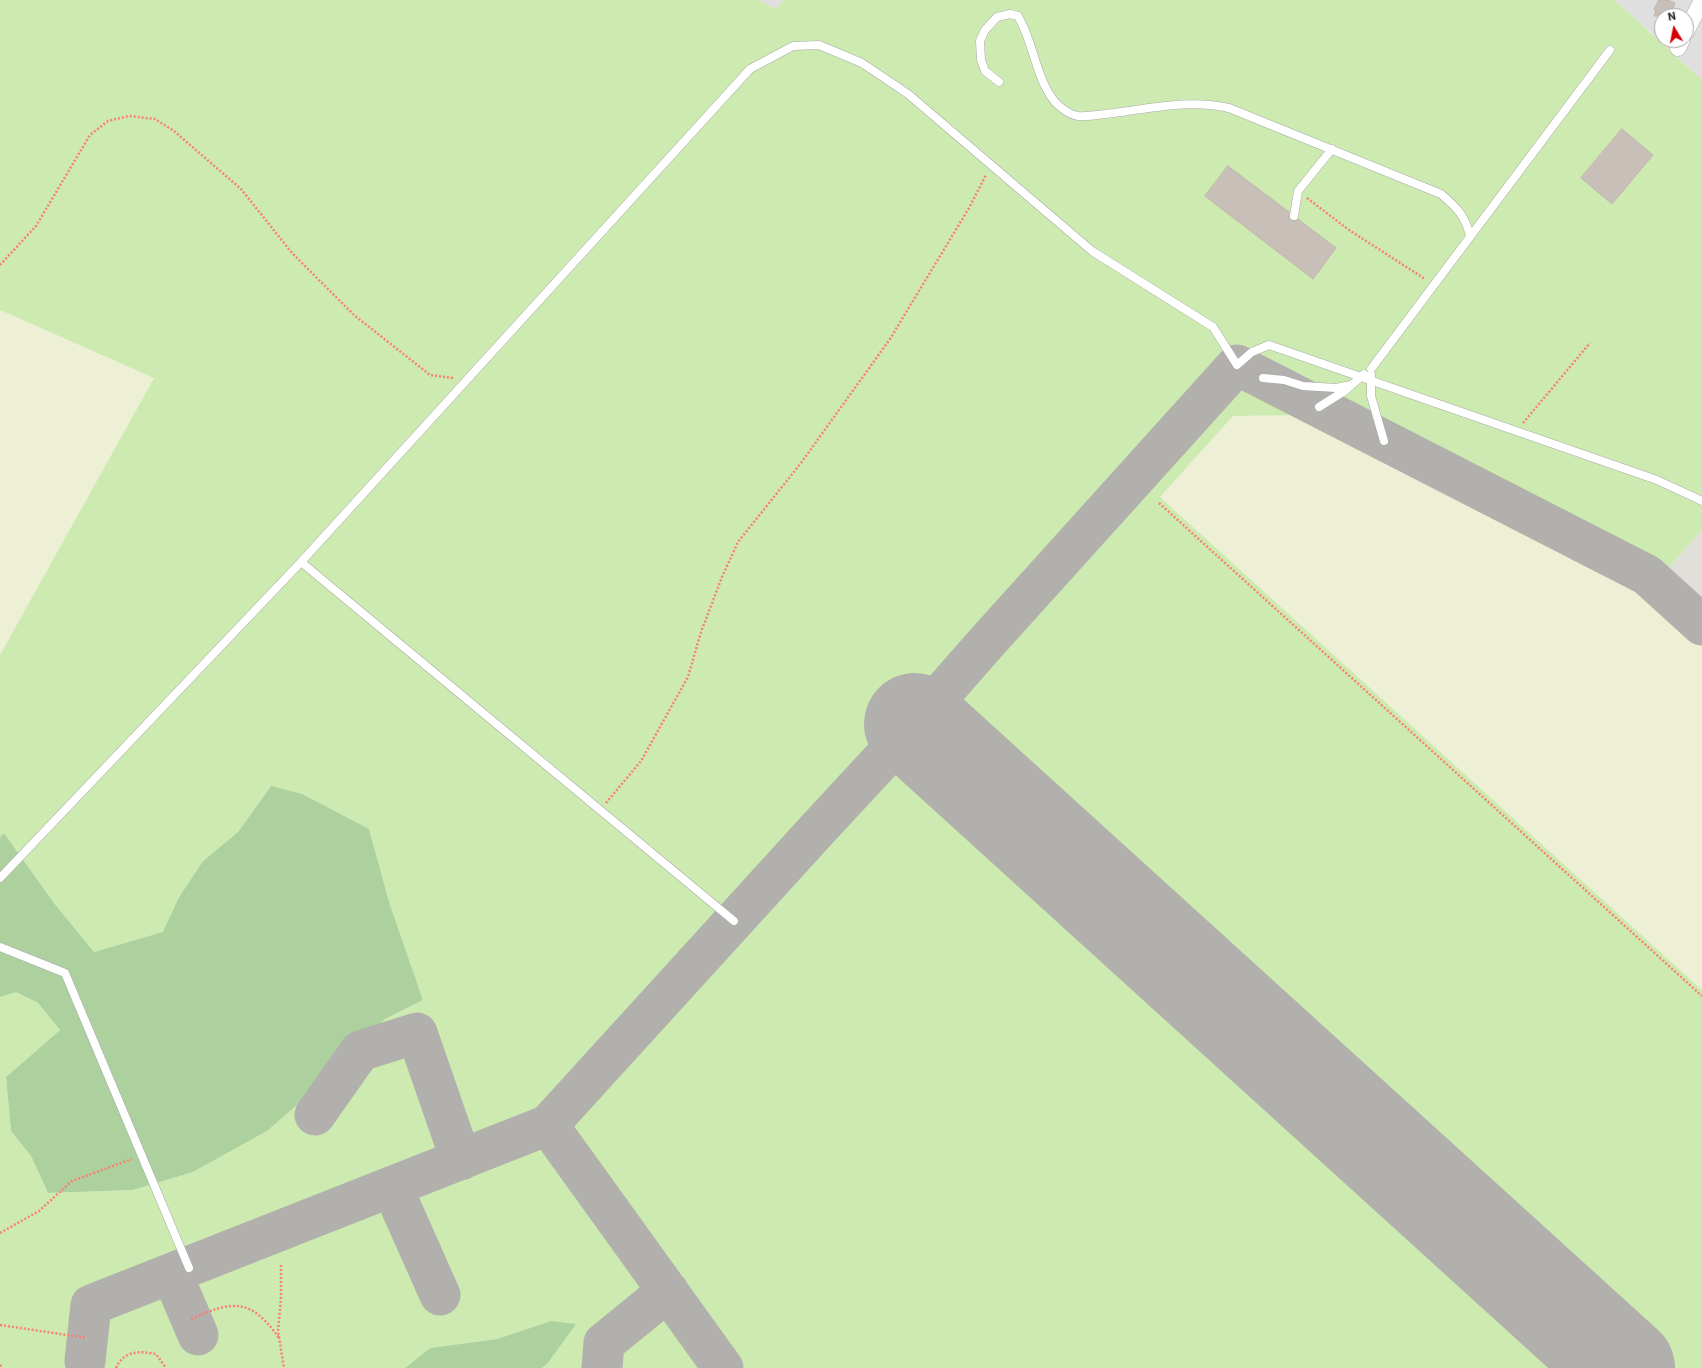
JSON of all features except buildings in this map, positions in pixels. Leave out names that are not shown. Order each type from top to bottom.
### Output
[{"type":"street","points":[[1694,16],[1702,0]]},
{"type":"lane","points":[[999,82],[986,71],[981,60],[980,41],[985,30],[997,17],[1010,14],[1018,16],[1026,29],[1044,84],[1055,102],[1066,112],[1077,116],[1094,115],[1177,104],[1210,104],[1229,108],[1441,194],[1459,209],[1467,223],[1470,236]]},
{"type":"lane","points":[[0,878],[301,562],[750,69],[793,46],[819,46],[862,63],[908,94],[1092,251],[1213,328],[1237,365],[1252,352],[1269,345],[1657,480],[1702,501]]},
{"type":"lane","points":[[1319,407],[1333,399],[1371,369],[1610,50]]},
{"type":"lane","points":[[1294,216],[1298,191],[1332,149]]},
{"type":"lane","points":[[1371,369],[1371,396],[1384,440]]},
{"type":"lane","points":[[1263,378],[1284,380],[1303,386],[1336,388],[1352,385]]},
{"type":"lane","points":[[301,562],[734,921]]},
{"type":"lane","points":[[0,947],[65,973],[189,1268]]},
{"type":"path","points":[[0,265],[36,226],[90,135],[108,121],[129,116],[155,120],[174,131],[241,189],[292,253],[354,315],[430,374],[441,377],[468,380]]},
{"type":"path","points":[[600,810],[641,761],[662,726],[688,677],[701,632],[722,577],[738,542],[801,463],[890,339],[969,208],[991,165]]},
{"type":"path","points":[[1298,191],[1349,230],[1433,285]]},
{"type":"path","points":[[1517,431],[1590,343]]},
{"type":"path","points":[[1159,503],[1702,996]]},
{"type":"path","points":[[0,1233],[39,1211],[72,1181],[142,1156]]},
{"type":"path","points":[[281,1265],[281,1298],[278,1331],[284,1368]]},
{"type":"path","points":[[191,1319],[224,1306],[247,1307],[268,1322],[279,1338]]},
{"type":"path","points":[[0,1324],[87,1338]]},
{"type":"path","points":[[116,1368],[124,1357],[139,1351],[156,1354],[166,1368]]},
{"type":"path","points":[[0,1365],[3,1368]]},
{"type":"shaded area","points":[[758,0],[784,0],[776,9]]},
{"type":"shaded area","points":[[1615,0],[1702,0],[1702,80],[1667,48],[1694,48],[1694,8],[1654,8],[1654,35]]},
{"type":"shaded area","points":[[1702,530],[1702,620],[1658,580]]},
{"type":"green space","points":[[0,0],[758,0],[776,9],[784,0],[1615,0],[1654,36],[1654,48],[1667,48],[1702,80],[1702,530],[1658,580],[1702,620],[1702,639],[1658,599],[1293,415],[1233,416],[1160,497],[1702,990],[1702,1368],[542,1368],[547,1364],[551,1321],[497,1339],[430,1348],[405,1368],[0,1368],[0,997],[16,992],[38,1003],[60,1030],[6,1077],[11,1131],[31,1156],[48,1193],[133,1190],[193,1172],[267,1131],[311,1093],[385,1019],[423,1000],[390,905],[369,829],[271,786],[238,832],[203,861],[179,897],[164,932],[94,952],[54,903],[4,833],[0,837],[0,655],[154,378],[0,310]]},
{"type":"green space","points":[[0,310],[154,378],[0,655]]},
{"type":"green space","points":[[1293,415],[1658,599],[1702,639],[1702,990],[1160,497],[1233,416]]},
{"type":"green space","points":[[271,786],[302,794],[369,829],[390,905],[423,1000],[385,1019],[311,1093],[267,1131],[193,1172],[133,1190],[48,1193],[31,1156],[11,1131],[6,1077],[60,1030],[38,1003],[16,992],[0,997],[0,837],[4,833],[54,903],[94,952],[163,932],[179,897],[203,861],[238,832]]},
{"type":"green space","points":[[551,1321],[576,1324],[547,1364],[542,1368],[405,1368],[430,1348],[497,1339]]},
{"type":"taxiway","points":[[85,1361],[91,1305],[548,1125],[915,724],[986,643],[1237,365],[1647,575],[1702,625]]},
{"type":"taxiway","points":[[315,1115],[360,1051],[417,1033],[461,1160]]},
{"type":"taxiway","points":[[548,1125],[723,1368]]},
{"type":"taxiway","points":[[392,1187],[440,1295]]},
{"type":"taxiway","points":[[172,1274],[198,1335]]},
{"type":"taxiway","points":[[602,1368],[604,1343],[668,1291]]},
{"type":"runway","points":[[915,724],[1624,1368]]}]
